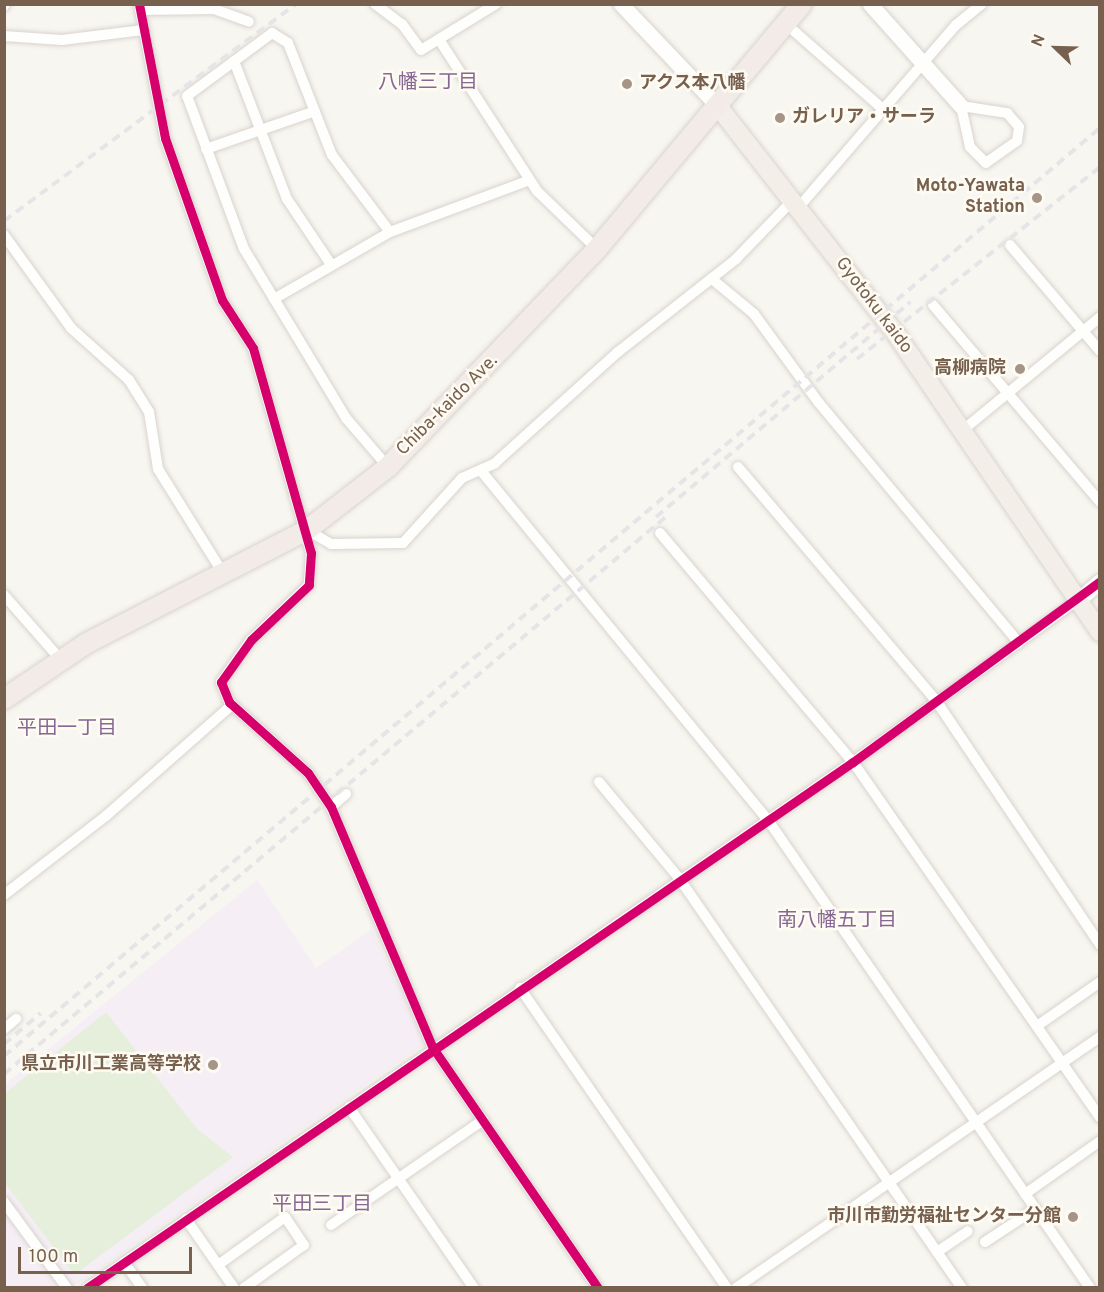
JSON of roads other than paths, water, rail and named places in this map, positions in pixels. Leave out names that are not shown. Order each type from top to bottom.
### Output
[{"type":"highway","name":"Chiba-kaido Ave.","points":[[4,699],[60,659],[308,530],[388,467],[597,249],[802,4]]},
{"type":"main road","name":"Gyotoku kaido","points":[[717,105],[795,205],[963,430],[1100,632]]},
{"type":"street","points":[[375,4],[402,24],[415,48],[440,41],[496,4]]},
{"type":"street","points":[[621,4],[717,105]]},
{"type":"street","points":[[870,4],[961,106],[970,147],[986,163],[1017,141],[1019,127],[1006,113],[961,106]]},
{"type":"street","points":[[308,530],[331,544],[403,543],[462,478],[482,472],[618,351],[712,279],[795,205],[884,110],[924,62],[982,4]]},
{"type":"street","points":[[249,22],[214,9],[139,7],[156,102],[183,192],[222,300],[253,348],[308,530],[309,585],[267,624],[221,682],[232,705],[308,773],[331,807],[433,1048],[598,1287]]},
{"type":"street","points":[[4,36],[62,40],[143,30]]},
{"type":"street","points":[[794,31],[884,110]]},
{"type":"street","points":[[388,467],[346,418],[244,249],[188,96],[272,33],[288,43],[332,155],[390,232]]},
{"type":"street","points":[[440,41],[530,180],[597,249]]},
{"type":"street","points":[[234,61],[287,199],[330,262]]},
{"type":"street","points":[[206,149],[315,111]]},
{"type":"street","points":[[274,299],[330,262],[390,232],[530,180]]},
{"type":"street","points":[[4,235],[70,328],[129,380],[149,412],[158,469],[223,573]]},
{"type":"street","points":[[1010,245],[1100,351]]},
{"type":"street","points":[[712,279],[754,314],[819,403],[1019,643]]},
{"type":"street","points":[[933,304],[1100,502]]},
{"type":"street","points":[[963,430],[1100,317]]},
{"type":"street","points":[[738,467],[936,702],[1100,945]]},
{"type":"street","points":[[482,472],[768,820],[1090,1287]]},
{"type":"street","points":[[660,533],[853,762],[1062,1062],[1096,1104],[1100,1118]]},
{"type":"street","points":[[87,1287],[679,878],[853,762],[1078,600],[1100,581]]},
{"type":"street","points":[[4,595],[60,659]]},
{"type":"street","points":[[4,895],[106,816],[232,705]]},
{"type":"street","points":[[599,782],[679,878],[962,1287]]},
{"type":"street","points":[[331,807],[346,794]]},
{"type":"street","points":[[1037,1026],[1100,982]]},
{"type":"street","points":[[520,988],[727,1287]]},
{"type":"street","points":[[4,1029],[16,1019]]},
{"type":"street","points":[[736,1287],[1100,1037]]},
{"type":"street","points":[[349,1107],[474,1287]]},
{"type":"street","points":[[331,1225],[483,1120]]},
{"type":"street","points":[[1025,1194],[1100,1141]]},
{"type":"street","points":[[4,1202],[67,1287]]},
{"type":"street","points":[[985,1242],[1035,1209]]},
{"type":"street","points":[[218,1265],[285,1217],[304,1245],[244,1287]]},
{"type":"street","points":[[186,1219],[234,1287]]},
{"type":"street","points":[[937,1252],[968,1231]]},
{"type":"street","points":[[124,1262],[142,1287]]},
{"type":"railway","points":[[4,221],[296,4]]},
{"type":"railway","points":[[4,1056],[1100,128]]},
{"type":"railway","points":[[857,359],[1100,167]]},
{"type":"railway","points":[[656,517],[910,302]]},
{"type":"railway","points":[[4,1074],[668,515]]},
{"type":"railway","points":[[4,1044],[41,1013]]},
{"type":"place","name":"アクス本八幡","points":[[627,84]]},
{"type":"place","name":"ガレリア・サーラ","points":[[780,118]]},
{"type":"place","name":"Moto-Yawata Station","points":[[1037,198]]},
{"type":"place","name":"高柳病院","points":[[1020,369]]},
{"type":"place","name":"県立市川工業高等学校","points":[[213,1065]]},
{"type":"place","name":"市川市勤労福祉センター分館","points":[[1073,1217]]},
{"type":"district","name":"八幡三丁目","points":[[428,83]]},
{"type":"district","name":"平田一丁目","points":[[67,729]]},
{"type":"district","name":"南八幡五丁目","points":[[837,921]]},
{"type":"district","name":"平田三丁目","points":[[322,1205]]}]
